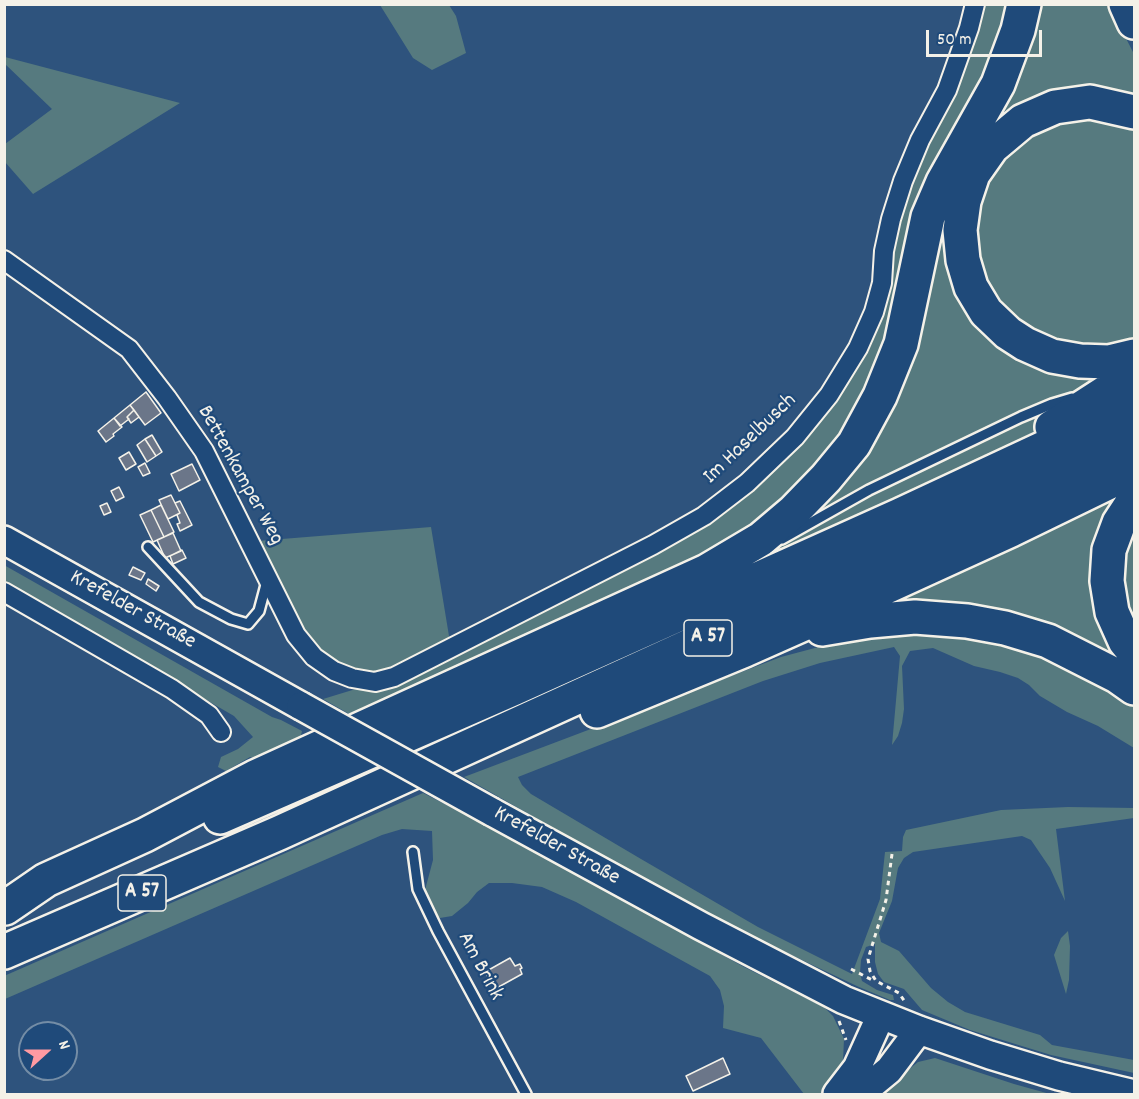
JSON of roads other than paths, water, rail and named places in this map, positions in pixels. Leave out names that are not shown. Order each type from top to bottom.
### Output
[{"type":"highway","points":[[5,908],[46,880],[145,835],[255,777],[707,572],[761,539],[794,511],[826,478],[854,444],[880,396],[901,344],[928,217],[943,182],[998,84],[1018,30],[1024,4]]},
{"type":"highway","points":[[1126,4],[1134,22]]},
{"type":"highway","points":[[1134,112],[1090,102],[1056,107],[1023,121],[992,147],[973,174],[964,201],[960,230],[963,260],[971,287],[986,312],[1008,333],[1052,356],[1080,361],[1109,362],[1134,356]]},
{"type":"highway","name":"A 57","points":[[5,908],[348,763],[900,515],[1126,389]]},
{"type":"highway","name":"A 57","points":[[4,952],[279,833],[823,585],[1134,439]]},
{"type":"highway","points":[[279,833],[623,701],[745,650],[1011,530],[1134,470]]},
{"type":"highway","points":[[1134,500],[1119,523],[1109,550],[1107,581],[1112,612],[1125,641],[1134,652]]},
{"type":"highway","points":[[623,701],[703,677],[782,643],[822,629],[915,617],[967,621],[1005,628],[1048,641],[1117,676],[1134,688]]},
{"type":"main road","name":"Krefelder Straße","points":[[4,540],[492,812],[701,926],[844,1000],[901,1023],[1040,1071],[1134,1094]]},
{"type":"main road","points":[[837,1095],[857,1068],[901,1023]]},
{"type":"main road","points":[[860,1095],[889,1070],[901,1023]]},
{"type":"street","name":"Im Haselbusch","points":[[267,578],[296,635],[314,657],[334,671],[352,678],[375,682],[394,677],[653,545],[705,516],[747,483],[795,437],[829,395],[858,348],[874,312],[882,283],[884,251],[903,182],[920,140],[947,90],[975,4]]},
{"type":"street","name":"Bettenkamper Weg","points":[[4,260],[129,350],[167,398],[204,451],[267,578]]},
{"type":"street","points":[[4,592],[172,689],[209,715],[221,732]]},
{"type":"lane","points":[[707,572],[770,545],[869,490],[1021,417],[1052,404],[1126,389]]},
{"type":"lane","name":"Bettenkamper Weg","points":[[148,547],[199,602],[231,619],[248,624],[259,611],[267,578]]},
{"type":"lane","name":"Am Brink","points":[[413,852],[418,889],[526,1095]]}]
